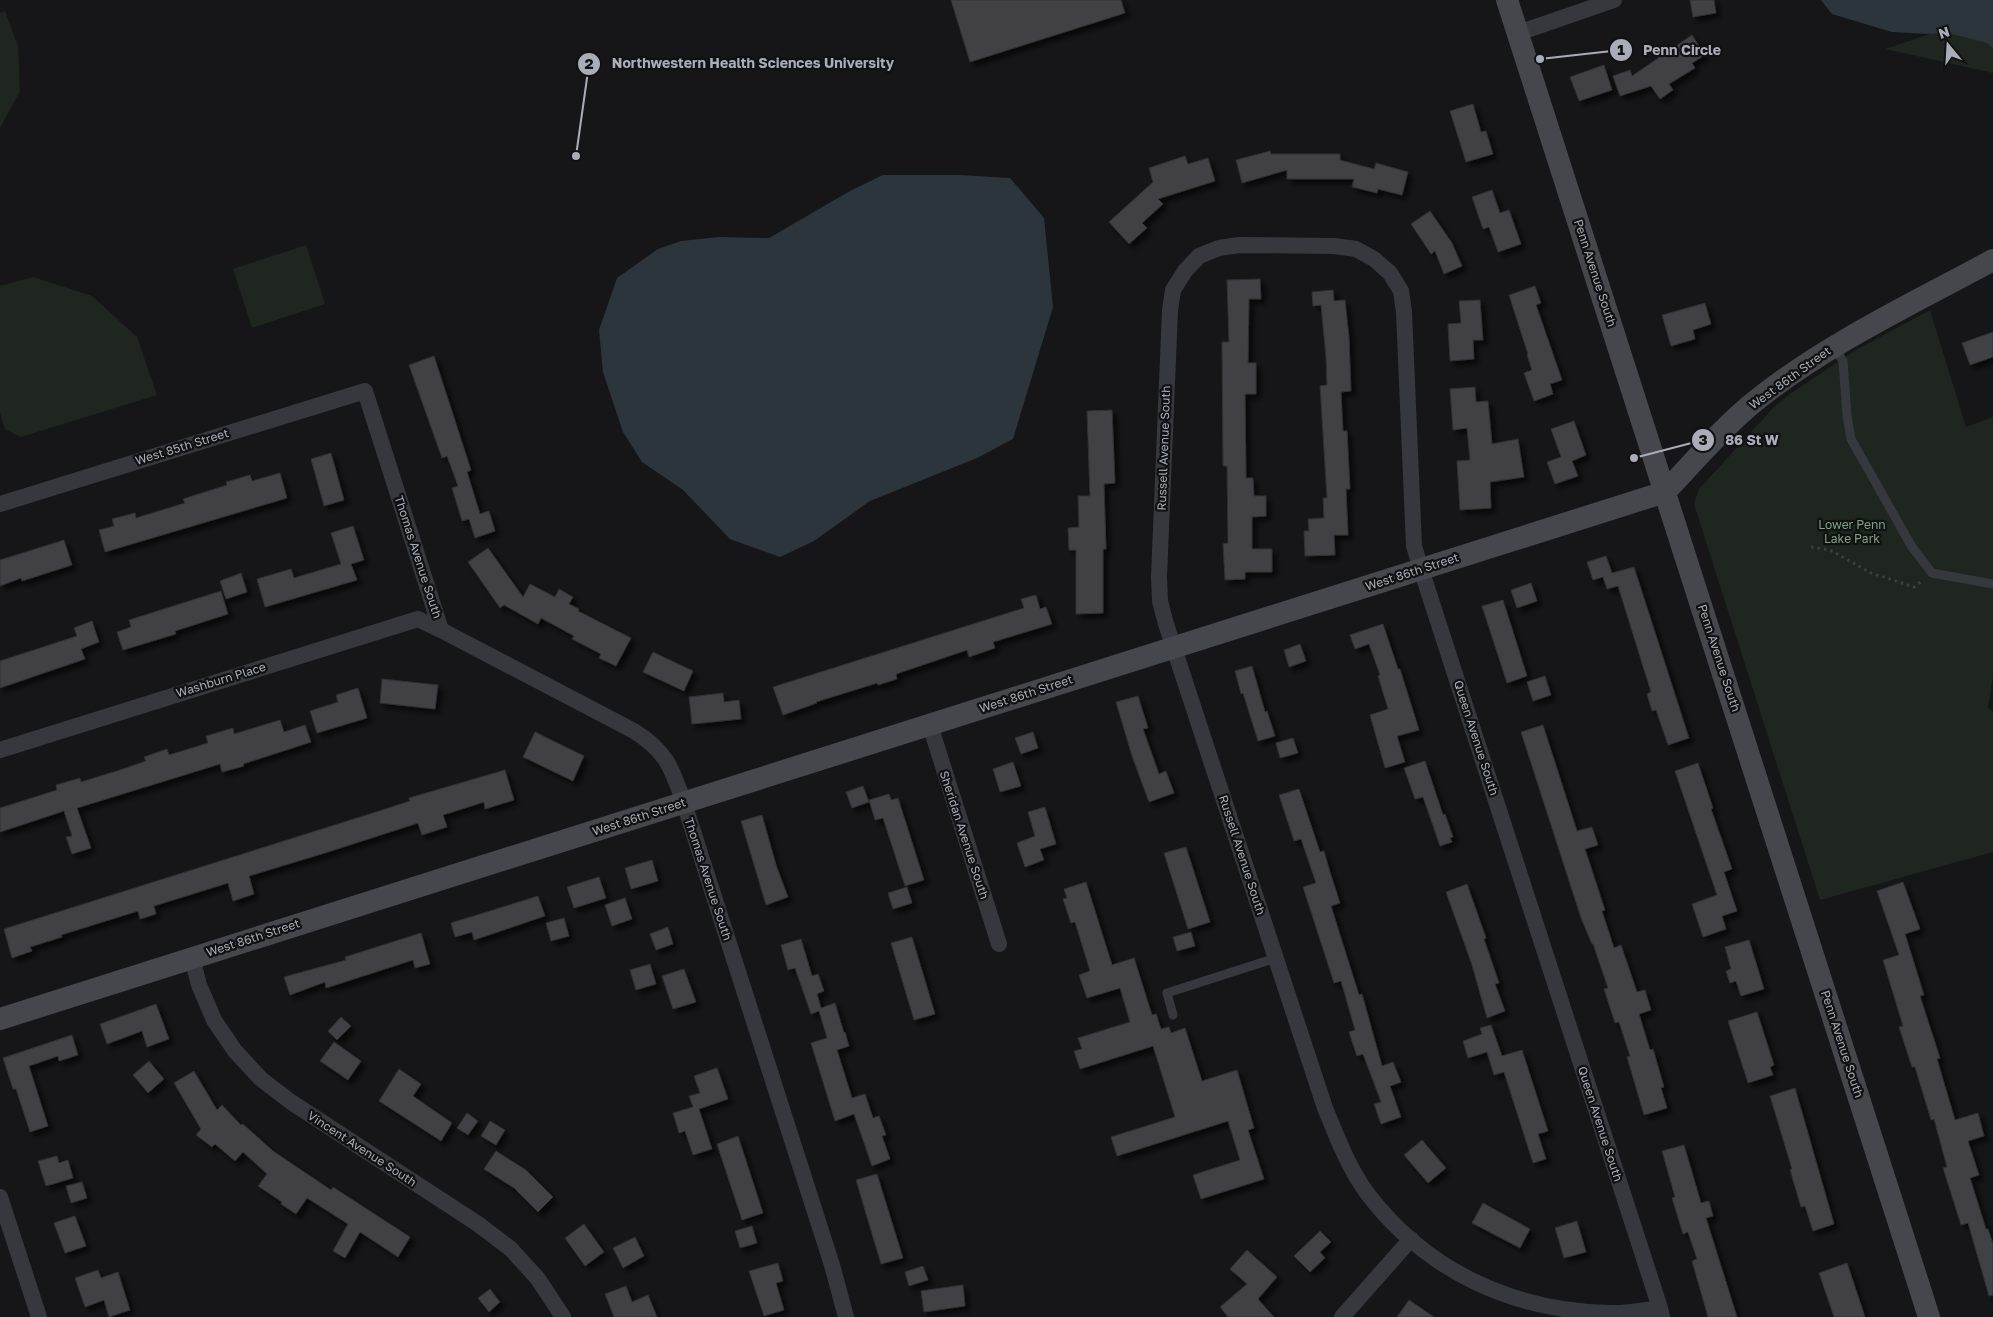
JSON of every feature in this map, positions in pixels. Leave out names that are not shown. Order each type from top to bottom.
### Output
[{"type":"street","name":"Penn Avenue South","points":[[1507,0],[1929,1317]]},
{"type":"street","points":[[1518,33],[1614,0]]},
{"type":"street","name":"Russell Avenue South","points":[[1268,245],[1239,245],[1219,248],[1199,256],[1185,271],[1173,290],[1170,310],[1159,578],[1160,601],[1325,1108],[1342,1151],[1367,1192],[1398,1228],[1434,1258],[1474,1283],[1519,1300],[1565,1310],[1612,1313],[1661,1313]]},
{"type":"street","name":"Queen Avenue South","points":[[1268,245],[1334,246],[1356,249],[1374,259],[1390,273],[1401,291],[1404,312],[1414,546],[1661,1313]]},
{"type":"street","name":"West 86th Street","points":[[0,1018],[1665,492],[1753,403],[1834,346],[1993,260]]},
{"type":"street","name":"West 85th Street","points":[[0,504],[365,391]]},
{"type":"street","name":"Thomas Avenue South","points":[[365,391],[441,630],[634,731],[653,743],[667,760],[684,803],[830,1256],[846,1317]]},
{"type":"street","name":"Washburn Place","points":[[0,750],[418,619],[441,630]]},
{"type":"street","name":"Sheridan Avenue South","points":[[930,725],[999,944]]},
{"type":"street","name":"Vincent Avenue South","points":[[192,958],[199,985],[214,1020],[235,1051],[261,1079],[291,1102],[478,1224],[511,1249],[538,1279],[563,1317]]},
{"type":"street","points":[[0,1197],[39,1317]]},
{"type":"street","points":[[1342,1317],[1411,1239]]},
{"type":"lane","points":[[1834,346],[1843,361],[1847,416],[1851,439],[1912,547],[1932,573],[1993,584]]},
{"type":"lane","points":[[1173,1015],[1167,993],[1276,958]]},
{"type":"path","points":[[1811,547],[1830,550],[1872,573],[1914,587]]},
{"type":"green space","points":[[1821,0],[1993,0],[1993,73],[1885,49],[1930,34],[1892,32],[1832,14]]},
{"type":"green space","points":[[5,11],[18,46],[20,91],[0,128],[0,13]]},
{"type":"green space","points":[[306,245],[325,304],[252,328],[233,269]]},
{"type":"green space","points":[[33,277],[92,296],[137,337],[157,395],[21,437],[5,429],[0,413],[0,286]]},
{"type":"green space","name":"Lower Penn Lake Park","points":[[1930,310],[1966,427],[1993,417],[1993,676],[1988,708],[1993,711],[1993,852],[1820,900],[1694,504],[1699,489],[1774,407],[1791,393],[1856,350]]},
{"type":"shaded area","points":[[1821,0],[1993,0],[1993,48],[1987,43],[1944,32],[1932,34],[1892,32],[1832,14]]},
{"type":"shaded area","points":[[883,175],[959,175],[1010,178],[1044,218],[1053,307],[1013,439],[977,458],[870,501],[814,541],[780,557],[730,539],[683,490],[642,462],[623,432],[603,372],[599,330],[617,278],[658,249],[681,241],[719,237],[769,238],[850,191]]},
{"type":"building","points":[[951,0],[1121,0],[1125,13],[970,62]]},
{"type":"building","points":[[1690,0],[1714,0],[1716,13],[1693,17]]},
{"type":"building","points":[[1692,35],[1705,55],[1692,63],[1695,68],[1669,84],[1673,90],[1660,99],[1651,86],[1620,96],[1613,76],[1630,70],[1632,76]]},
{"type":"building","points":[[1604,65],[1612,90],[1579,101],[1570,77]]},
{"type":"building","points":[[1473,104],[1481,132],[1486,131],[1493,154],[1466,162],[1450,111]]},
{"type":"building","points":[[1270,151],[1271,154],[1340,154],[1340,160],[1374,169],[1376,163],[1408,172],[1402,195],[1378,189],[1377,193],[1352,187],[1354,179],[1287,179],[1287,170],[1242,183],[1236,160]]},
{"type":"building","points":[[1185,156],[1188,164],[1208,158],[1215,181],[1158,199],[1163,204],[1142,223],[1147,228],[1129,244],[1109,222],[1153,182],[1149,168]]},
{"type":"building","points":[[1492,190],[1500,213],[1509,210],[1521,244],[1498,252],[1489,227],[1483,229],[1472,197]]},
{"type":"building","points":[[1430,211],[1452,243],[1462,266],[1444,274],[1435,251],[1431,254],[1411,224]]},
{"type":"building","points":[[1260,279],[1261,299],[1249,299],[1248,363],[1256,363],[1256,394],[1245,394],[1246,478],[1253,478],[1254,496],[1266,496],[1266,516],[1252,517],[1252,549],[1272,549],[1272,572],[1245,572],[1245,579],[1225,580],[1223,544],[1228,543],[1227,466],[1223,466],[1222,342],[1229,342],[1227,280]]},
{"type":"building","points":[[1535,286],[1541,303],[1536,305],[1562,380],[1550,384],[1553,394],[1534,401],[1524,373],[1532,370],[1509,295]]},
{"type":"building","points":[[1333,290],[1334,301],[1345,300],[1349,338],[1351,391],[1341,392],[1343,431],[1347,431],[1350,489],[1346,489],[1348,535],[1334,535],[1335,555],[1305,556],[1304,531],[1309,531],[1308,519],[1324,518],[1323,498],[1327,498],[1320,386],[1327,385],[1326,357],[1321,305],[1313,306],[1312,292]]},
{"type":"building","points":[[1480,300],[1483,340],[1473,340],[1474,359],[1450,361],[1448,324],[1461,323],[1459,301]]},
{"type":"building","points":[[1705,303],[1711,324],[1693,330],[1695,339],[1671,346],[1662,315]]},
{"type":"building","points":[[1993,332],[1993,357],[1970,365],[1962,343]]},
{"type":"building","points":[[434,356],[471,470],[467,472],[480,514],[489,511],[495,531],[475,538],[469,519],[462,521],[452,488],[458,486],[447,456],[442,458],[409,365]]},
{"type":"building","points":[[1475,387],[1476,402],[1488,401],[1492,444],[1518,439],[1524,477],[1490,482],[1491,508],[1460,510],[1457,461],[1470,460],[1467,428],[1453,430],[1450,389]]},
{"type":"building","points":[[1112,410],[1115,483],[1104,484],[1106,549],[1103,549],[1103,613],[1076,614],[1076,550],[1069,550],[1068,528],[1079,527],[1078,496],[1090,496],[1087,411]]},
{"type":"building","points":[[1574,421],[1586,455],[1572,461],[1578,476],[1555,484],[1547,462],[1561,457],[1551,429]]},
{"type":"building","points":[[331,453],[344,500],[324,506],[311,459]]},
{"type":"building","points":[[280,473],[287,498],[105,552],[99,530],[114,526],[112,519],[135,513],[136,518],[185,503],[183,499],[227,485],[226,482],[250,475],[252,481]]},
{"type":"building","points":[[353,526],[364,560],[351,564],[357,580],[265,607],[257,579],[291,569],[294,578],[341,564],[331,533]]},
{"type":"building","points":[[64,540],[72,565],[22,581],[21,578],[0,586],[0,560]]},
{"type":"building","points":[[488,548],[523,597],[530,584],[555,597],[559,589],[573,597],[569,604],[579,609],[578,611],[631,638],[616,666],[599,658],[601,654],[572,639],[574,636],[541,618],[538,624],[504,605],[500,608],[468,562]]},
{"type":"building","points":[[1606,556],[1612,573],[1634,567],[1689,738],[1668,745],[1656,710],[1652,711],[1647,694],[1651,692],[1618,586],[1607,589],[1603,577],[1593,580],[1587,562]]},
{"type":"building","points":[[241,573],[247,592],[226,599],[220,581]]},
{"type":"building","points":[[1531,583],[1537,601],[1517,608],[1511,590]]},
{"type":"building","points":[[221,591],[228,614],[175,631],[176,634],[123,650],[117,632],[131,627],[129,620]]},
{"type":"building","points":[[1036,595],[1040,609],[1046,607],[1052,624],[993,642],[995,648],[969,657],[967,650],[896,674],[897,679],[878,685],[877,683],[816,702],[783,715],[773,687],[1024,608],[1021,599]]},
{"type":"building","points":[[1503,600],[1527,676],[1507,683],[1482,606]]},
{"type":"building","points":[[92,621],[99,642],[81,649],[85,659],[0,688],[0,661],[77,636],[74,628]]},
{"type":"building","points":[[1383,624],[1398,669],[1400,669],[1419,730],[1397,736],[1405,762],[1385,768],[1370,715],[1388,709],[1378,676],[1380,675],[1369,644],[1355,649],[1350,635]]},
{"type":"building","points":[[1300,644],[1306,661],[1289,667],[1284,650]]},
{"type":"building","points":[[653,652],[693,671],[684,691],[643,672]]},
{"type":"building","points":[[1252,666],[1265,712],[1267,711],[1275,736],[1258,741],[1235,671]]},
{"type":"building","points":[[1545,676],[1551,695],[1533,701],[1527,682]]},
{"type":"building","points":[[382,679],[438,685],[435,709],[380,703]]},
{"type":"building","points":[[358,688],[367,718],[317,733],[310,711],[338,702],[336,695]]},
{"type":"building","points":[[723,693],[724,702],[739,700],[741,719],[692,724],[689,697]]},
{"type":"building","points":[[1138,696],[1148,728],[1143,729],[1159,774],[1166,771],[1174,793],[1149,802],[1132,756],[1116,702]]},
{"type":"building","points":[[280,720],[284,732],[305,725],[311,742],[243,764],[244,766],[222,772],[220,764],[77,808],[91,848],[72,854],[66,837],[72,836],[64,811],[0,832],[0,808],[57,790],[56,785],[80,778],[81,782],[120,770],[146,761],[144,757],[167,749],[169,755],[208,743],[206,736],[233,728],[234,734]]},
{"type":"building","points":[[1543,725],[1577,831],[1592,827],[1598,845],[1585,849],[1605,910],[1602,911],[1614,948],[1621,945],[1637,992],[1645,990],[1651,1010],[1639,1014],[1650,1050],[1653,1049],[1664,1087],[1661,1088],[1667,1108],[1644,1115],[1627,1057],[1630,1056],[1619,1022],[1615,1023],[1604,989],[1608,988],[1593,944],[1581,918],[1521,732]]},
{"type":"building","points":[[535,732],[584,756],[573,781],[523,757]]},
{"type":"building","points":[[1033,732],[1038,748],[1021,754],[1015,738]]},
{"type":"building","points":[[1293,738],[1298,753],[1280,758],[1276,743]]},
{"type":"building","points":[[1425,761],[1443,815],[1445,814],[1453,837],[1450,838],[1452,842],[1440,846],[1423,797],[1415,799],[1404,768]]},
{"type":"building","points":[[1013,762],[1021,786],[1000,792],[993,769]]},
{"type":"building","points":[[1698,763],[1713,808],[1711,809],[1732,869],[1724,872],[1737,911],[1722,916],[1726,929],[1703,937],[1692,904],[1717,895],[1675,771]]},
{"type":"building","points":[[505,770],[514,800],[485,809],[484,802],[443,815],[447,827],[422,835],[418,823],[249,876],[254,894],[233,901],[228,883],[154,906],[156,914],[140,919],[138,911],[61,935],[62,937],[30,947],[32,951],[12,958],[4,929],[376,812],[410,801],[409,798]]},
{"type":"building","points":[[863,786],[869,802],[852,808],[846,792]]},
{"type":"building","points":[[1299,789],[1320,852],[1324,851],[1340,903],[1331,906],[1359,995],[1362,994],[1382,1066],[1393,1062],[1401,1082],[1390,1086],[1401,1117],[1381,1124],[1374,1104],[1381,1102],[1363,1054],[1357,1056],[1349,1032],[1355,1030],[1341,981],[1334,983],[1303,887],[1316,883],[1301,839],[1294,841],[1279,795]]},
{"type":"building","points":[[889,794],[891,800],[898,798],[924,880],[905,886],[883,818],[875,820],[869,800]]},
{"type":"building","points":[[1045,807],[1056,844],[1040,849],[1044,860],[1025,867],[1017,843],[1035,836],[1028,812]]},
{"type":"building","points":[[762,815],[776,865],[788,897],[766,905],[741,821]]},
{"type":"building","points":[[1186,847],[1210,922],[1188,929],[1164,853]]},
{"type":"building","points":[[652,860],[658,881],[631,889],[625,868]]},
{"type":"building","points":[[599,877],[606,898],[574,908],[567,887]]},
{"type":"building","points":[[1086,882],[1112,965],[1134,958],[1152,1015],[1156,1014],[1161,1029],[1169,1027],[1171,1033],[1185,1028],[1202,1081],[1237,1070],[1254,1128],[1248,1130],[1264,1179],[1201,1199],[1193,1175],[1240,1160],[1228,1121],[1117,1156],[1111,1137],[1175,1117],[1153,1046],[1080,1069],[1074,1051],[1082,1049],[1078,1038],[1130,1022],[1120,988],[1087,998],[1079,975],[1090,971],[1075,922],[1071,923],[1063,899],[1067,898],[1064,889]]},
{"type":"building","points":[[1903,882],[1920,929],[1905,934],[1924,995],[1920,996],[1940,1058],[1937,1059],[1955,1120],[1978,1113],[1984,1136],[1968,1141],[1979,1175],[1970,1178],[1986,1229],[1988,1229],[1993,1244],[1993,1295],[1989,1296],[1968,1223],[1961,1225],[1943,1168],[1947,1167],[1934,1119],[1931,1120],[1915,1067],[1912,1067],[1899,1027],[1903,1026],[1883,960],[1899,955],[1877,891]]},
{"type":"building","points":[[1467,884],[1486,938],[1484,939],[1499,983],[1495,984],[1505,1011],[1487,1018],[1472,965],[1446,892]]},
{"type":"building","points":[[907,887],[912,903],[893,909],[888,893]]},
{"type":"building","points":[[538,896],[545,916],[474,940],[472,932],[455,937],[451,923]]},
{"type":"building","points":[[625,898],[632,919],[612,926],[605,905]]},
{"type":"building","points":[[564,918],[569,936],[551,941],[546,923]]},
{"type":"building","points":[[668,927],[673,944],[656,950],[650,934]]},
{"type":"building","points":[[1191,932],[1195,946],[1177,951],[1173,937]]},
{"type":"building","points":[[421,933],[430,964],[415,968],[413,960],[326,988],[325,982],[290,995],[284,977],[346,960],[345,957]]},
{"type":"building","points":[[912,937],[935,1014],[914,1020],[891,943]]},
{"type":"building","points":[[801,939],[812,976],[818,974],[824,991],[817,994],[821,1008],[835,1003],[845,1032],[849,1046],[837,1050],[852,1098],[865,1094],[873,1118],[879,1116],[886,1135],[882,1136],[890,1159],[872,1166],[854,1114],[835,1121],[811,1043],[827,1038],[819,1011],[811,1014],[795,968],[788,970],[781,945]]},
{"type":"building","points":[[1749,940],[1764,989],[1741,996],[1736,981],[1730,983],[1726,971],[1731,969],[1725,947]]},
{"type":"building","points":[[650,964],[656,984],[636,990],[630,970]]},
{"type":"building","points":[[684,969],[696,1002],[673,1009],[662,976]]},
{"type":"building","points":[[156,1004],[169,1039],[147,1047],[142,1031],[107,1044],[100,1024]]},
{"type":"building","points":[[1757,1012],[1774,1065],[1770,1067],[1773,1075],[1748,1083],[1728,1021]]},
{"type":"building","points":[[341,1017],[351,1026],[337,1040],[328,1031]]},
{"type":"building","points":[[1491,1025],[1502,1056],[1522,1050],[1548,1131],[1538,1134],[1546,1159],[1533,1163],[1504,1072],[1494,1075],[1487,1052],[1468,1058],[1463,1041],[1482,1034],[1480,1028]]},
{"type":"building","points":[[72,1035],[78,1055],[59,1061],[58,1056],[29,1066],[48,1126],[30,1132],[16,1089],[13,1089],[3,1058]]},
{"type":"building","points":[[334,1042],[361,1061],[348,1080],[320,1061]]},
{"type":"building","points":[[149,1061],[164,1079],[148,1093],[133,1075]]},
{"type":"building","points":[[717,1068],[728,1099],[699,1109],[712,1149],[693,1155],[685,1131],[679,1133],[673,1113],[693,1107],[689,1096],[700,1093],[694,1076]]},
{"type":"building","points":[[399,1069],[421,1084],[413,1096],[452,1123],[441,1141],[379,1101]]},
{"type":"building","points":[[194,1071],[217,1110],[222,1105],[241,1125],[243,1124],[273,1151],[331,1190],[333,1187],[410,1237],[398,1257],[360,1232],[345,1258],[333,1251],[348,1224],[307,1198],[296,1214],[258,1186],[267,1174],[243,1152],[235,1161],[215,1144],[212,1147],[196,1135],[201,1129],[174,1083]]},
{"type":"building","points":[[1795,1088],[1834,1224],[1813,1231],[1805,1206],[1801,1207],[1790,1170],[1792,1169],[1770,1096]]},
{"type":"building","points":[[467,1113],[478,1121],[468,1135],[457,1128]]},
{"type":"building","points":[[490,1121],[505,1130],[496,1145],[481,1136]]},
{"type":"building","points":[[738,1136],[763,1213],[742,1220],[717,1144]]},
{"type":"building","points":[[1422,1140],[1446,1168],[1428,1183],[1404,1155]]},
{"type":"building","points":[[1684,1145],[1701,1203],[1709,1201],[1713,1216],[1706,1218],[1737,1317],[1708,1317],[1692,1261],[1697,1259],[1688,1232],[1683,1234],[1672,1198],[1675,1197],[1662,1151]]},
{"type":"building","points":[[496,1151],[526,1170],[553,1197],[538,1212],[514,1188],[484,1169]]},
{"type":"building","points":[[57,1156],[59,1163],[68,1160],[73,1178],[46,1186],[38,1161]]},
{"type":"building","points":[[877,1174],[903,1258],[881,1264],[856,1180]]},
{"type":"building","points":[[82,1182],[87,1198],[71,1203],[66,1186]]},
{"type":"building","points":[[1483,1203],[1530,1229],[1520,1248],[1472,1223]]},
{"type":"building","points":[[75,1216],[86,1246],[65,1253],[54,1223]]},
{"type":"building","points":[[1577,1221],[1586,1252],[1564,1258],[1555,1228]]},
{"type":"building","points":[[584,1224],[604,1252],[585,1266],[565,1238]]},
{"type":"building","points":[[752,1226],[757,1243],[740,1248],[735,1231]]},
{"type":"building","points":[[1320,1231],[1331,1242],[1320,1252],[1325,1258],[1310,1272],[1294,1256]]},
{"type":"building","points":[[635,1237],[644,1256],[623,1268],[613,1248]]},
{"type":"building","points":[[1247,1250],[1277,1277],[1258,1299],[1274,1317],[1228,1317],[1220,1307],[1247,1284],[1230,1269]]},
{"type":"building","points":[[778,1263],[783,1281],[776,1283],[784,1310],[764,1316],[749,1271]]},
{"type":"building","points":[[1847,1263],[1865,1317],[1834,1317],[1819,1273]]},
{"type":"building","points":[[923,1266],[928,1280],[909,1286],[905,1272]]},
{"type":"building","points":[[98,1270],[101,1278],[118,1272],[130,1310],[109,1317],[104,1300],[85,1307],[75,1278]]},
{"type":"building","points":[[963,1285],[965,1306],[924,1312],[921,1291]]},
{"type":"building","points":[[626,1286],[632,1302],[648,1295],[657,1317],[614,1317],[605,1294]]},
{"type":"building","points":[[490,1289],[500,1302],[489,1312],[478,1298]]},
{"type":"building","points":[[1409,1300],[1434,1317],[1397,1317]]},
{"type":"place","name":"Penn Circle","points":[[1540,59]]},
{"type":"place","name":"Northwestern Health Sciences University","points":[[576,156]]},
{"type":"place","name":"86 St W","points":[[1634,458]]}]
